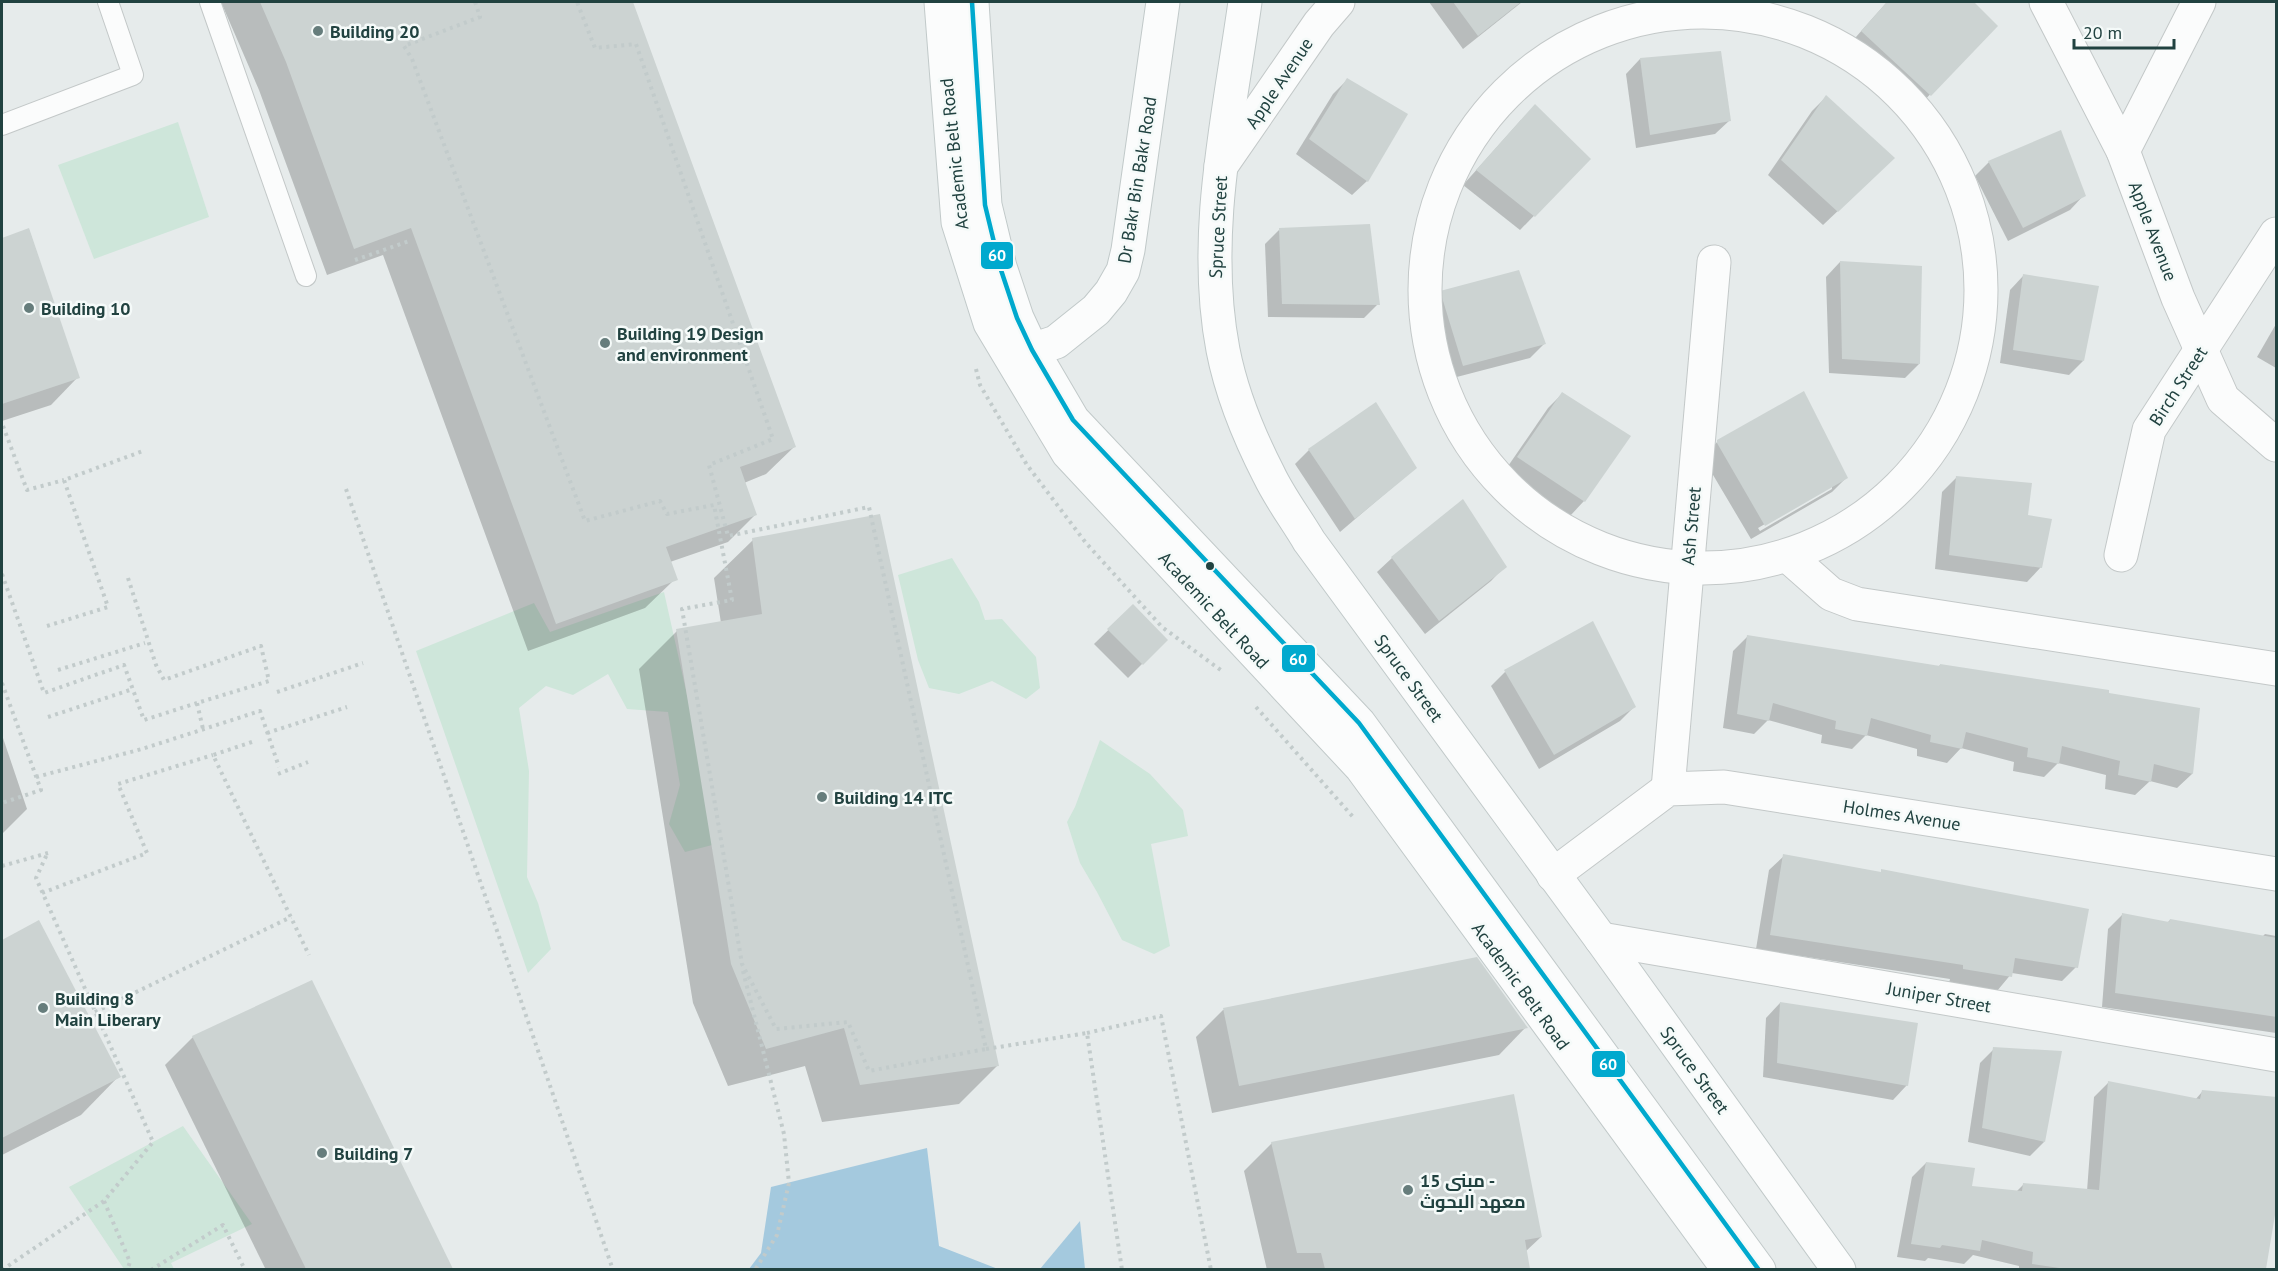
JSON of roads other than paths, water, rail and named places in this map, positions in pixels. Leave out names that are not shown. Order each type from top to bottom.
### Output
[{"type":"street","name":"Academic Belt Road","points":[[940,2],[958,222],[990,323],[1068,453],[1361,767],[1729,1269]]},
{"type":"street","name":"Academic Belt Road","points":[[972,2],[985,205],[1003,277],[1017,318],[1032,350],[1073,420],[1359,723],[1759,1269]]},
{"type":"street","name":"Dr Bakr Bin Bakr Road","points":[[1032,350],[1056,342],[1096,310],[1111,292],[1123,271],[1130,238],[1163,2]]},
{"type":"street","name":"Spruce Street","points":[[1245,2],[1221,166],[1214,236],[1215,289],[1224,352],[1242,411],[1269,475],[1309,541],[1601,939],[1839,1269]]},
{"type":"street","name":"Apple Avenue","points":[[1221,166],[1319,24],[1338,2]]},
{"type":"street","name":"Apple Avenue","points":[[2046,2],[2123,151],[2178,298],[2223,399],[2277,446]]},
{"type":"street","points":[[2123,151],[2199,2]]},
{"type":"street","points":[[1667,14],[1750,15],[1828,41],[1896,88],[1947,154],[1976,231],[1982,313],[1964,393],[1923,464],[1862,520],[1788,556],[1738,567],[1688,569],[1606,552],[1534,513],[1476,454],[1438,381],[1423,300],[1432,218],[1465,143],[1518,80],[1588,36],[1667,14]]},
{"type":"street","name":"Birch Street","points":[[2121,555],[2149,430],[2277,234]]},
{"type":"street","name":"Ash Street","points":[[1668,789],[1714,262]]},
{"type":"street","points":[[1788,556],[1831,594],[1857,603],[2277,669]]},
{"type":"street","name":"Holmes Avenue","points":[[1668,789],[1724,788],[2277,874]]},
{"type":"street","points":[[1553,875],[1668,789]]},
{"type":"street","name":"Juniper Street","points":[[1601,939],[2277,1055]]},
{"type":"lane","points":[[2,125],[134,75],[108,2]]},
{"type":"lane","points":[[210,2],[306,276]]},
{"type":"water","points":[[927,1148],[939,1246],[998,1269],[749,1269],[761,1253],[771,1187]]},
{"type":"water","points":[[1080,1221],[1085,1269],[1040,1269]]},
{"type":"place","name":"Building 20","points":[[318,31]]},
{"type":"place","name":"Building 10","points":[[29,308]]},
{"type":"place","name":"Building 19 Design and environment","points":[[605,343]]},
{"type":"place","name":"Building 14 ITC","points":[[822,797]]},
{"type":"place","name":"Building 8 Main Liberary","points":[[43,1008]]},
{"type":"place","name":"Building 7","points":[[322,1153]]},
{"type":"place","name":"مبنى 15 - معهد البحوث","points":[[1408,1190]]}]
